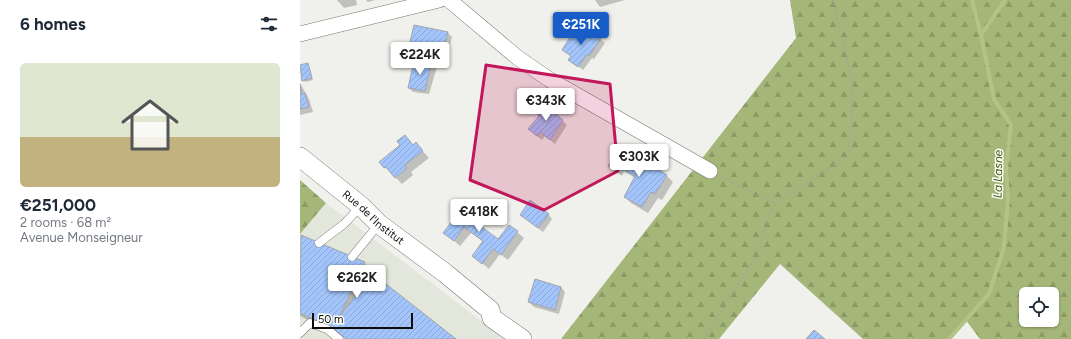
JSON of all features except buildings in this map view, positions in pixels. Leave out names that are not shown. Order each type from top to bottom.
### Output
[{"type":"street","points":[[300,34],[439,0]]},
{"type":"street","points":[[449,0],[518,58],[550,80],[710,171]]},
{"type":"street","name":"Rue de l'Institut","points":[[300,157],[361,206],[380,224],[490,310],[492,318],[522,339]]},
{"type":"lane","points":[[319,243],[344,224],[361,206]]},
{"type":"lane","points":[[352,257],[380,224]]},
{"type":"lane","points":[[300,333],[311,321],[327,329],[339,339]]},
{"type":"path","points":[[704,339],[758,254],[767,218],[775,203],[849,156],[853,88],[833,0]]},
{"type":"path","points":[[710,171],[775,203]]},
{"type":"highlighted area","points":[[486,65],[610,84],[618,171],[544,210],[470,180]]},
{"type":"shaded area","points":[[326,203],[505,339],[300,339],[300,234]]},
{"type":"green space","points":[[790,0],[1071,0],[1071,339],[980,339],[965,319],[947,339],[863,339],[780,264],[719,339],[561,339],[796,38]]},
{"type":"green space","points":[[300,180],[326,203],[300,234]]},
{"type":"waterway","name":"La Lasne","points":[[949,339],[989,294],[1004,247],[1008,198],[1006,168],[1011,125],[994,99],[972,0]]},
{"type":"waterway","points":[[981,35],[1005,0]]}]
